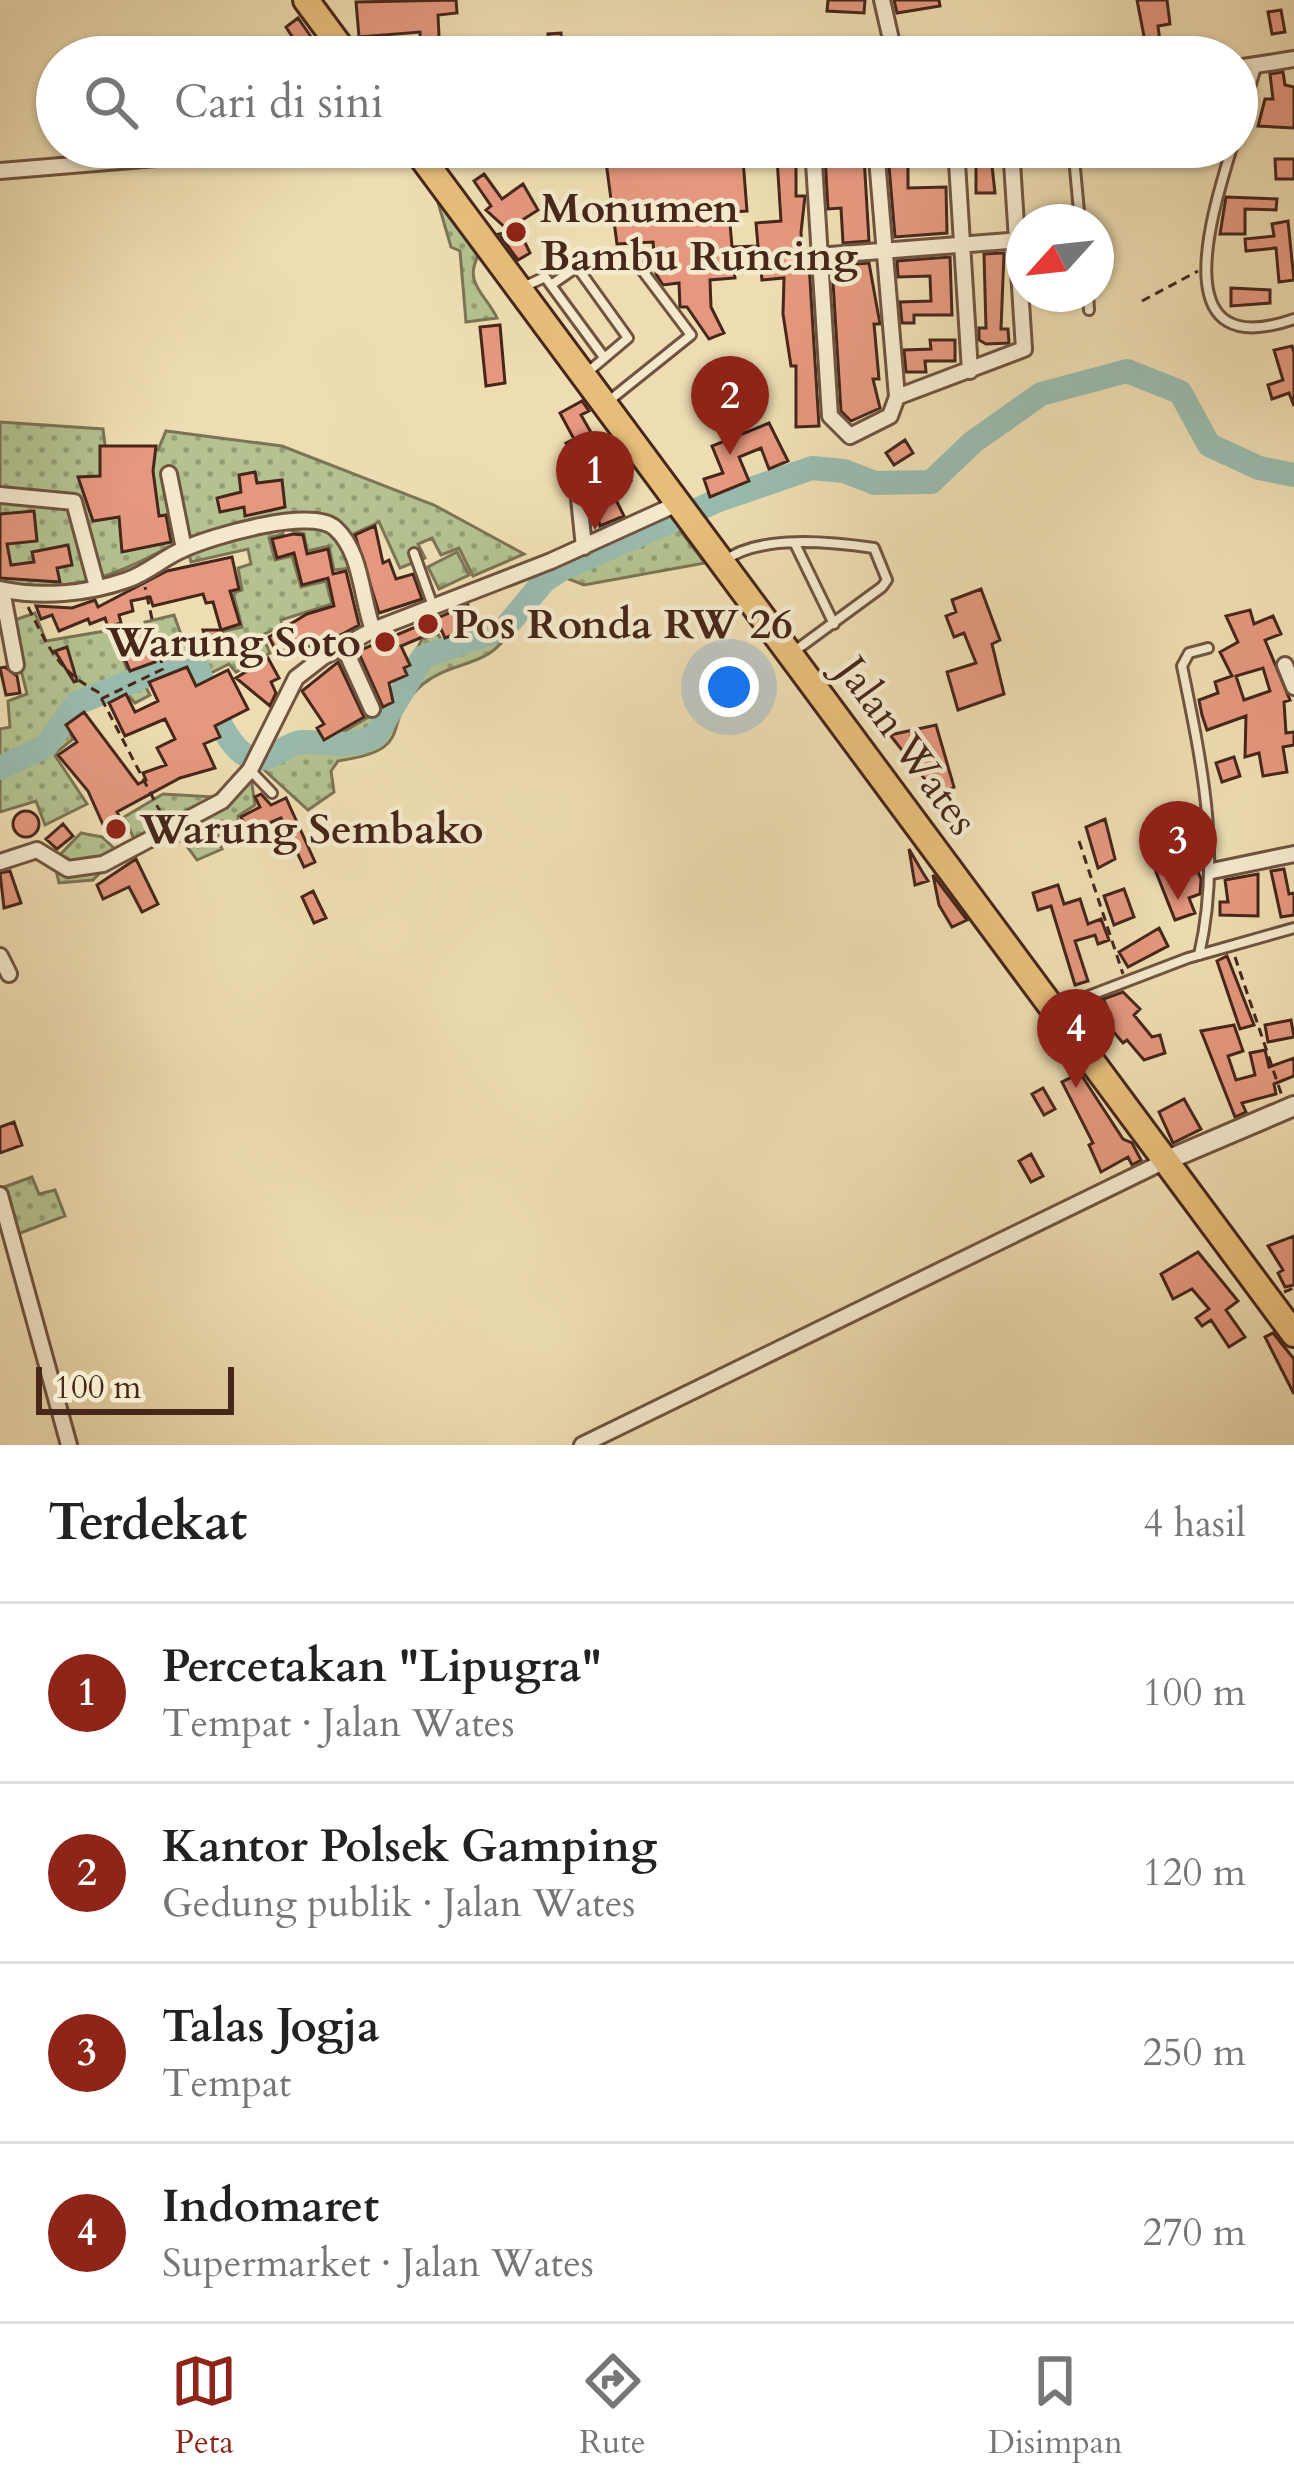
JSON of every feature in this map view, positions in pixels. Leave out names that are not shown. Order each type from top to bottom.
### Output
[{"type":"highway","points":[[306,0],[333,36]]},
{"type":"highway","name":"Jalan Wates","points":[[430,168],[1294,1334]]},
{"type":"street","points":[[882,0],[890,36]]},
{"type":"street","points":[[1258,65],[1294,59]]},
{"type":"street","points":[[0,171],[36,168]]},
{"type":"street","points":[[814,168],[817,256],[835,427],[856,435],[890,416],[897,397],[878,168]]},
{"type":"street","points":[[957,168],[970,371]]},
{"type":"street","points":[[1014,168],[1017,204]]},
{"type":"street","points":[[817,256],[1006,241]]},
{"type":"street","points":[[897,397],[1025,346],[1023,312]]},
{"type":"street","points":[[170,473],[184,548]]},
{"type":"street","points":[[577,479],[584,547]]},
{"type":"street","points":[[0,495],[74,502],[97,587]]},
{"type":"street","points":[[0,862],[37,850],[68,869],[103,864],[222,802],[252,771],[296,678],[343,645],[682,508]]},
{"type":"street","points":[[16,664],[1,590],[25,594],[97,587],[142,573],[184,548],[278,524],[321,520],[334,528],[354,555],[374,630]]},
{"type":"street","points":[[343,645],[372,709]]},
{"type":"street","points":[[1285,665],[1294,687]]},
{"type":"street","points":[[1212,871],[1294,854]]},
{"type":"street","points":[[0,956],[9,974]]},
{"type":"street","points":[[582,1445],[1165,1161],[1290,1108]]},
{"type":"street","points":[[0,1195],[69,1445]]},
{"type":"lane","points":[[1075,168],[1078,204]]},
{"type":"lane","points":[[1226,168],[1205,240],[1202,269],[1222,316],[1235,326],[1263,328],[1294,319]]},
{"type":"lane","points":[[604,404],[691,335],[635,262]]},
{"type":"lane","points":[[551,285],[577,266],[628,338],[584,376]]},
{"type":"lane","points":[[519,288],[545,277],[603,356]]},
{"type":"lane","points":[[722,561],[737,550],[835,542],[874,548],[886,580],[868,601],[791,653]]},
{"type":"lane","points":[[796,545],[834,624]]},
{"type":"lane","points":[[414,554],[434,608]]},
{"type":"lane","points":[[1199,955],[1212,871],[1209,817],[1182,666],[1189,653],[1208,648]]},
{"type":"lane","points":[[252,771],[272,793]]},
{"type":"lane","points":[[1053,1009],[1199,955],[1294,928]]},
{"type":"path","points":[[1142,302],[1202,269]]},
{"type":"path","points":[[100,696],[163,669],[142,573]]},
{"type":"path","points":[[25,594],[57,662],[75,683],[100,696],[167,828]]},
{"type":"path","points":[[1078,841],[1125,981]]},
{"type":"path","points":[[1232,946],[1290,1108]]},
{"type":"green space","points":[[437,199],[479,255],[475,281],[497,318],[466,322],[460,251],[451,247]]},
{"type":"green space","points":[[0,422],[103,429],[106,453],[158,450],[166,431],[282,446],[434,505],[524,554],[473,576],[459,548],[441,555],[432,538],[418,544],[425,558],[400,568],[379,522],[349,536],[364,586],[354,587],[352,568],[334,570],[329,546],[307,551],[304,534],[283,528],[283,534],[269,538],[275,560],[292,556],[301,587],[326,581],[332,604],[281,620],[282,626],[262,635],[270,653],[236,672],[229,664],[205,676],[188,656],[159,661],[145,622],[174,615],[183,640],[242,627],[233,593],[242,590],[238,568],[251,564],[248,549],[191,562],[185,538],[97,578],[52,586],[0,585]]},
{"type":"green space","points":[[676,525],[705,563],[584,585],[561,576]]},
{"type":"green space","points":[[457,552],[469,575],[439,589],[428,567]]},
{"type":"green space","points":[[35,613],[46,641],[111,630],[129,674],[138,671],[150,695],[135,703],[124,690],[87,705],[64,722],[73,739],[54,754],[87,804],[45,825],[36,801],[0,812],[0,729],[10,727],[8,701],[27,694],[9,622]]},
{"type":"green space","points":[[497,626],[510,630],[502,642],[482,657],[423,684],[409,698],[389,742],[364,756],[338,761],[331,771],[334,792],[308,810],[261,767],[285,750],[318,747],[372,715],[379,727],[422,639],[438,634],[443,643]]},
{"type":"green space","points":[[251,777],[255,805],[238,816],[238,826],[216,837],[222,849],[197,860],[183,841],[136,843],[124,817],[163,794],[214,797]]},
{"type":"green space","points":[[81,833],[102,837],[119,853],[93,880],[59,883],[54,861]]},
{"type":"green space","points":[[32,1177],[39,1194],[55,1190],[65,1216],[18,1234],[4,1187]]},
{"type":"building","points":[[456,0],[457,13],[438,15],[439,36],[420,36],[420,32],[359,36],[356,2]]},
{"type":"building","points":[[828,0],[865,0],[864,13],[827,11]]},
{"type":"building","points":[[894,0],[939,0],[940,6],[897,13]]},
{"type":"building","points":[[1137,0],[1167,0],[1170,24],[1158,26],[1159,36],[1144,36]]},
{"type":"building","points":[[1281,10],[1285,32],[1272,34],[1268,12]]},
{"type":"building","points":[[298,18],[310,36],[292,36],[286,27]]},
{"type":"building","points":[[1283,72],[1285,85],[1294,87],[1294,128],[1258,126],[1265,99],[1273,99],[1270,74]]},
{"type":"building","points":[[1275,159],[1294,159],[1294,179],[1276,179]]},
{"type":"building","points":[[607,168],[744,168],[747,211],[729,212],[732,247],[758,246],[756,223],[781,221],[778,168],[796,168],[796,196],[805,196],[802,256],[809,264],[819,426],[796,427],[796,366],[791,366],[783,314],[784,278],[762,280],[761,271],[734,271],[735,278],[710,280],[711,307],[724,333],[709,339],[687,307],[680,307],[679,283],[663,285],[656,274],[653,242],[617,244]]},
{"type":"building","points":[[826,168],[865,168],[869,241],[843,243],[841,208],[828,209]]},
{"type":"building","points":[[889,168],[908,168],[908,188],[946,187],[947,233],[895,237]]},
{"type":"building","points":[[976,168],[992,168],[995,193],[976,193]]},
{"type":"building","points":[[484,174],[502,199],[523,184],[538,210],[516,224],[530,253],[518,260],[499,234],[510,232],[486,210],[491,206],[474,181]]},
{"type":"building","points":[[1226,197],[1277,199],[1276,210],[1245,209],[1245,234],[1220,234]]},
{"type":"building","points":[[1288,221],[1294,280],[1279,282],[1276,248],[1246,251],[1245,239],[1274,236],[1272,224]]},
{"type":"building","points":[[1004,253],[1001,329],[1008,329],[1009,343],[986,344],[979,340],[979,328],[986,328],[984,254]]},
{"type":"building","points":[[950,257],[952,315],[914,315],[914,323],[902,323],[900,302],[931,301],[930,276],[898,277],[897,261]]},
{"type":"building","points":[[869,263],[880,324],[874,324],[879,379],[873,379],[880,408],[851,421],[841,411],[832,266]]},
{"type":"building","points":[[1231,288],[1270,290],[1270,303],[1231,306]]},
{"type":"building","points":[[500,325],[505,383],[486,386],[480,327]]},
{"type":"building","points":[[930,340],[955,340],[955,361],[925,361],[926,372],[906,372],[904,350],[931,349]]},
{"type":"building","points":[[1292,346],[1294,406],[1289,393],[1272,399],[1268,385],[1283,380],[1274,350]]},
{"type":"building","points":[[582,401],[589,411],[581,415],[597,443],[608,436],[631,481],[612,492],[624,516],[600,526],[587,473],[577,468],[567,474],[562,466],[575,458],[566,443],[574,439],[560,413]]},
{"type":"building","points":[[769,423],[788,461],[769,469],[761,448],[739,457],[749,481],[710,497],[704,479],[723,473],[712,446]]},
{"type":"building","points":[[905,440],[913,453],[894,465],[886,453]]},
{"type":"building","points":[[100,446],[156,446],[153,471],[159,516],[166,515],[171,542],[122,552],[119,517],[93,521],[78,477],[100,476]]},
{"type":"building","points":[[255,472],[257,483],[282,480],[285,507],[245,516],[244,507],[220,512],[217,498],[241,492],[239,475]]},
{"type":"building","points":[[34,511],[37,541],[7,544],[11,565],[34,562],[32,552],[68,545],[72,565],[57,568],[60,582],[0,578],[0,514]]},
{"type":"building","points":[[375,526],[383,563],[389,560],[396,579],[413,574],[422,599],[379,613],[355,535]]},
{"type":"building","points":[[303,535],[307,554],[328,549],[333,574],[346,571],[359,625],[322,645],[320,641],[301,650],[298,645],[278,655],[269,637],[307,614],[334,606],[328,578],[302,585],[294,553],[277,558],[272,539]]},
{"type":"building","points":[[232,557],[239,589],[230,591],[240,624],[221,630],[213,602],[206,603],[203,594],[153,606],[150,597],[131,601],[133,611],[119,615],[121,623],[108,627],[105,618],[90,624],[88,619],[59,631],[52,615],[41,619],[36,606],[72,608],[95,600],[98,607],[167,571]]},
{"type":"building","points":[[981,589],[1000,640],[992,644],[1004,694],[958,710],[947,672],[976,663],[964,633],[954,637],[946,616],[956,612],[952,600]]},
{"type":"building","points":[[468,605],[474,623],[460,632],[445,638],[441,629],[401,646],[410,665],[404,668],[407,675],[389,683],[393,702],[383,707],[358,651]]},
{"type":"building","points":[[1250,610],[1254,624],[1273,616],[1281,634],[1265,640],[1290,700],[1284,702],[1286,733],[1294,732],[1294,745],[1283,747],[1287,772],[1263,776],[1259,753],[1245,757],[1246,716],[1207,730],[1199,700],[1218,693],[1215,682],[1232,676],[1220,652],[1238,642],[1226,616]],"holes":[[[1263,668],[1270,691],[1244,700],[1236,676]]]},
{"type":"building","points":[[145,628],[155,662],[130,671],[116,637]]},
{"type":"building","points":[[203,630],[221,630],[227,646],[208,647]]},
{"type":"building","points":[[67,647],[77,681],[74,682],[55,651]]},
{"type":"building","points":[[268,658],[279,678],[271,682],[276,693],[270,706],[236,678]]},
{"type":"building","points":[[338,662],[364,717],[324,740],[317,728],[324,724],[302,691]]},
{"type":"building","points":[[187,667],[196,686],[228,670],[248,709],[215,726],[220,737],[204,744],[215,768],[180,778],[117,812],[126,831],[109,838],[88,791],[58,755],[77,742],[66,725],[84,712],[138,784],[146,780],[143,773],[166,765],[157,748],[175,739],[165,719],[125,736],[109,703],[126,694],[135,712],[158,701],[149,682]]},
{"type":"building","points":[[0,668],[17,676],[20,693],[6,695]]},
{"type":"building","points":[[936,725],[954,787],[939,797],[890,735]]},
{"type":"building","points":[[1234,757],[1240,776],[1222,782],[1216,763]]},
{"type":"building","points":[[261,794],[271,805],[286,798],[315,862],[304,867],[281,818],[248,832],[241,817],[260,807],[255,797]]},
{"type":"building","points":[[26,811],[39,824],[26,837],[13,824]]},
{"type":"building","points":[[1105,819],[1115,859],[1098,868],[1086,827]]},
{"type":"building","points":[[63,824],[73,836],[57,849],[46,839]]},
{"type":"building","points":[[909,849],[923,873],[928,881],[915,885]]},
{"type":"building","points":[[1167,853],[1174,867],[1193,860],[1201,879],[1200,894],[1189,898],[1195,913],[1175,920],[1156,872],[1160,870],[1155,860]]},
{"type":"building","points":[[136,859],[158,904],[142,912],[129,887],[103,899],[97,885]]},
{"type":"building","points":[[1284,869],[1289,894],[1294,893],[1294,915],[1281,917],[1271,871]]},
{"type":"building","points":[[10,871],[21,903],[4,908],[0,873]]},
{"type":"building","points":[[1258,874],[1258,916],[1220,915],[1220,902],[1228,902],[1225,880]]},
{"type":"building","points":[[933,875],[967,920],[952,927],[939,905]]},
{"type":"building","points":[[1058,885],[1064,904],[1080,899],[1088,924],[1101,919],[1109,940],[1098,944],[1095,935],[1075,941],[1088,981],[1075,985],[1051,906],[1038,910],[1033,893]]},
{"type":"building","points":[[1124,889],[1134,917],[1114,925],[1104,896]]},
{"type":"building","points":[[313,891],[326,918],[314,923],[302,897]]},
{"type":"building","points":[[1159,928],[1168,946],[1128,967],[1119,952]]},
{"type":"building","points":[[1227,956],[1254,1025],[1240,1029],[1217,961]]},
{"type":"building","points":[[1123,992],[1140,1009],[1134,1015],[1152,1037],[1160,1035],[1165,1053],[1144,1060],[1112,1030],[1106,1035],[1093,1018],[1107,1007],[1103,999]]},
{"type":"building","points":[[1291,1020],[1294,1037],[1268,1042],[1265,1025]]},
{"type":"building","points":[[1234,1025],[1243,1051],[1228,1056],[1236,1080],[1255,1075],[1250,1053],[1265,1050],[1269,1067],[1294,1058],[1294,1076],[1274,1084],[1276,1094],[1242,1103],[1246,1112],[1235,1117],[1201,1031]]},
{"type":"building","points":[[1080,1073],[1141,1160],[1132,1165],[1128,1157],[1101,1172],[1089,1145],[1093,1143],[1062,1082]]},
{"type":"building","points":[[1043,1088],[1055,1109],[1044,1115],[1032,1094]]},
{"type":"building","points":[[1184,1099],[1201,1129],[1173,1143],[1159,1112]]},
{"type":"building","points":[[14,1122],[22,1145],[0,1153],[0,1127]]},
{"type":"building","points":[[1031,1154],[1043,1176],[1031,1182],[1019,1161]]},
{"type":"building","points":[[1294,1236],[1294,1285],[1285,1287],[1278,1273],[1283,1270],[1268,1246]]},
{"type":"building","points":[[1198,1252],[1238,1301],[1226,1310],[1245,1337],[1229,1347],[1211,1320],[1202,1326],[1196,1318],[1209,1309],[1192,1289],[1173,1299],[1161,1274]]},
{"type":"building","points":[[1273,1333],[1294,1359],[1294,1394],[1265,1337]]},
{"type":"waterway","points":[[0,768],[46,746],[77,703],[180,662],[197,667],[220,722],[247,756],[264,758],[302,742],[367,740],[376,735],[423,657],[505,628],[544,581],[562,569],[719,500],[812,468],[844,471],[875,483],[931,482],[973,442],[1041,394],[1127,371],[1180,392],[1209,445],[1259,468],[1294,475]]},
{"type":"place","name":"Monumen Bambu Runcing","points":[[516,232]]},
{"type":"place","name":"Kantor Polsek Gamping","points":[[730,455]]},
{"type":"place","name":"Percetakan \"Lipugra\"","points":[[595,530]]},
{"type":"place","name":"Pos Ronda RW 26","points":[[428,624]]},
{"type":"place","name":"Warung Soto","points":[[385,642]]},
{"type":"place","name":"Warung Sembako","points":[[116,829]]},
{"type":"place","name":"Talas Jogja","points":[[1178,900]]},
{"type":"place","name":"Indomaret","points":[[1076,1088]]}]
